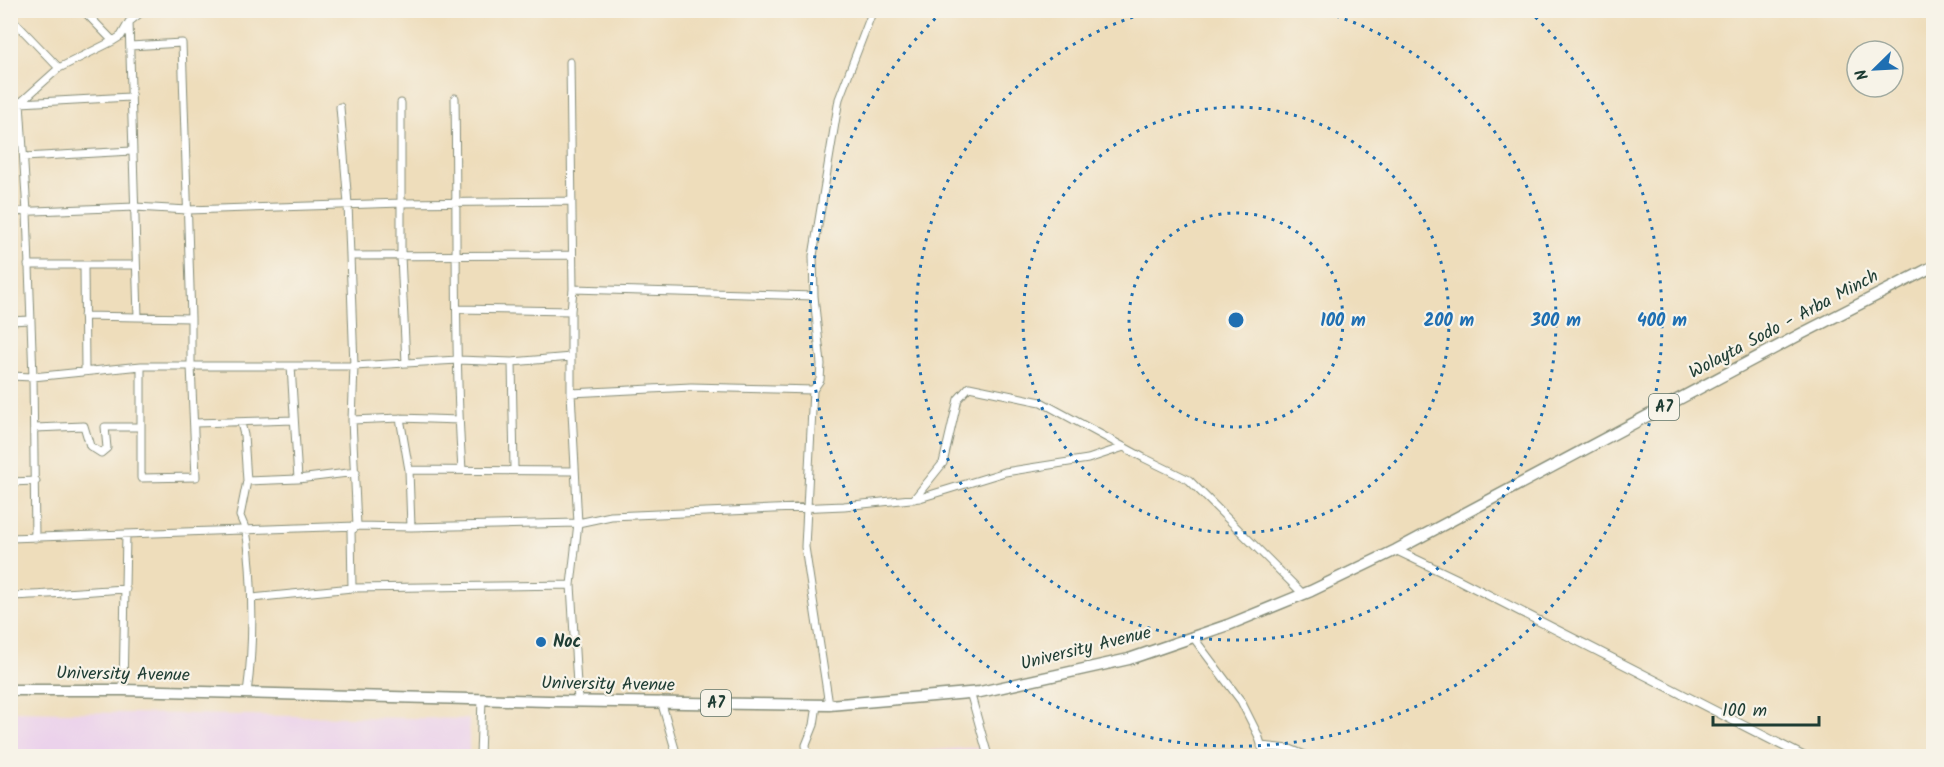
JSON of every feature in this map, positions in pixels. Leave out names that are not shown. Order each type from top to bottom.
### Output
[{"type":"highway","name":"Wolayta Sodo - Arba Minch","points":[[1396,550],[1780,345],[1934,266]]},
{"type":"highway","name":"University Avenue","points":[[10,690],[123,690],[817,705],[970,692],[1129,659],[1228,625],[1303,594],[1396,550]]},
{"type":"street","points":[[83,10],[113,41]]},
{"type":"street","points":[[20,103],[59,68],[121,36],[129,22],[144,10]]},
{"type":"street","points":[[829,705],[805,547],[813,390],[820,380],[821,364],[814,296],[813,256],[839,99],[873,10]]},
{"type":"street","points":[[10,17],[59,68]]},
{"type":"street","points":[[129,22],[138,317]]},
{"type":"street","points":[[129,45],[182,43],[196,477],[141,478],[141,366]]},
{"type":"street","points":[[570,62],[573,289],[571,393],[578,523],[571,585],[578,701]]},
{"type":"street","points":[[10,96],[20,103],[130,97]]},
{"type":"street","points":[[455,98],[459,420],[462,470]]},
{"type":"street","points":[[401,102],[401,256],[406,363]]},
{"type":"street","points":[[20,103],[27,212],[35,428],[35,538]]},
{"type":"street","points":[[340,107],[348,204],[354,366],[352,420],[357,526]]},
{"type":"street","points":[[24,157],[132,151]]},
{"type":"street","points":[[10,212],[135,207],[188,210],[348,204],[572,201]]},
{"type":"street","points":[[350,256],[572,255]]},
{"type":"street","points":[[28,265],[136,265]]},
{"type":"street","points":[[84,266],[84,371]]},
{"type":"street","points":[[573,289],[814,296]]},
{"type":"street","points":[[457,309],[571,311]]},
{"type":"street","points":[[84,316],[191,318]]},
{"type":"street","points":[[10,321],[30,320]]},
{"type":"street","points":[[10,376],[33,377],[141,366],[354,366],[458,360],[512,362],[571,357]]},
{"type":"street","points":[[512,362],[514,469]]},
{"type":"street","points":[[291,366],[297,478]]},
{"type":"street","points":[[571,393],[691,387],[813,390]]},
{"type":"street","points":[[914,499],[943,463],[958,399],[969,387],[1041,402],[1190,480],[1303,594]]},
{"type":"street","points":[[352,420],[400,418],[459,420]]},
{"type":"street","points":[[400,418],[409,470],[411,527]]},
{"type":"street","points":[[195,423],[294,420]]},
{"type":"street","points":[[241,423],[247,481],[240,516],[247,529],[252,598],[253,650],[247,693]]},
{"type":"street","points":[[35,428],[84,426],[90,446],[101,453],[107,448],[105,427],[141,428]]},
{"type":"street","points":[[10,538],[357,526],[578,523],[611,516],[844,506],[914,499],[1005,472],[1088,459],[1124,447]]},
{"type":"street","points":[[409,470],[575,471]]},
{"type":"street","points":[[247,481],[356,472]]},
{"type":"street","points":[[10,482],[36,482]]},
{"type":"street","points":[[352,588],[351,531],[357,526]]},
{"type":"street","points":[[123,690],[126,535]]},
{"type":"street","points":[[1396,550],[1459,580],[1801,756]]},
{"type":"street","points":[[252,598],[352,588],[571,585]]},
{"type":"street","points":[[10,596],[126,590]]},
{"type":"street","points":[[1193,637],[1241,701],[1265,756]]},
{"type":"street","points":[[970,692],[988,756]]},
{"type":"street","points":[[480,756],[482,699]]},
{"type":"street","points":[[661,701],[677,756]]},
{"type":"street","points":[[807,756],[806,745],[817,705]]},
{"type":"street","points":[[1261,746],[1290,749],[1307,756]]},
{"type":"shaded area","points":[[11,711],[469,719],[469,756],[11,756]]},
{"type":"shaded area","points":[[981,747],[983,756],[855,756]]},
{"type":"place","name":"Noc","points":[[541,642]]}]
